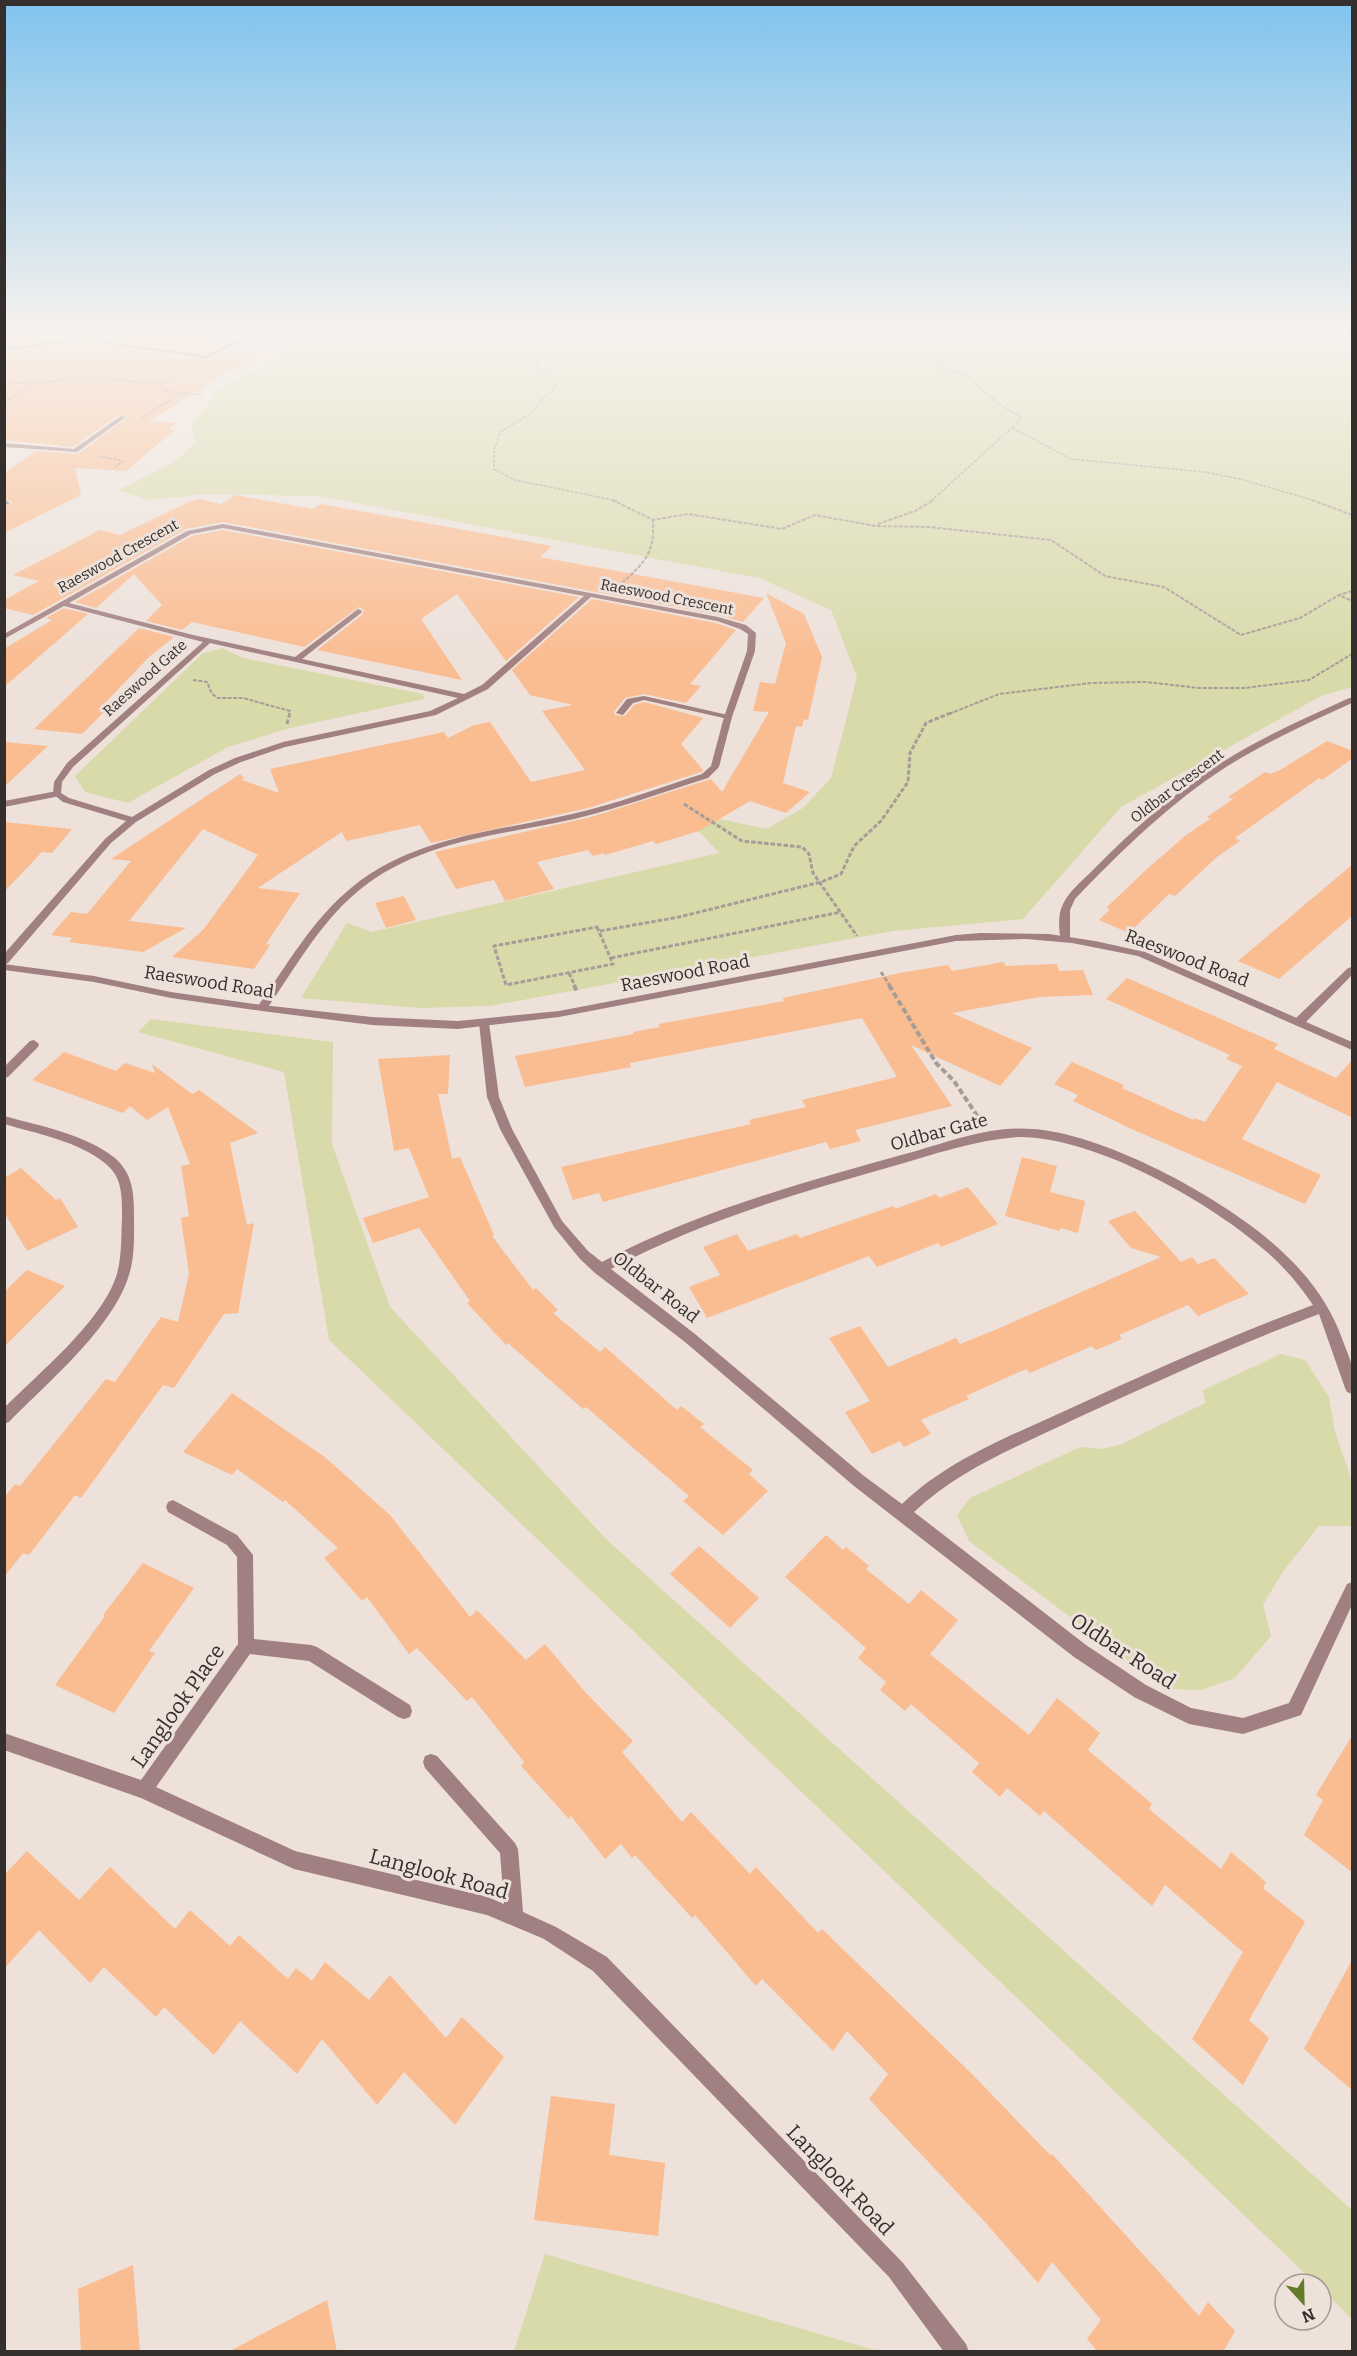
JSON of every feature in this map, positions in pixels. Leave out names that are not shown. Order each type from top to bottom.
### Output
[{"type":"street","points":[[4,445],[75,451],[84,445]]},
{"type":"street","name":"Raeswood Crescent","points":[[4,637],[189,532],[223,526],[717,619],[735,624],[752,633],[751,651],[728,717],[716,767],[705,776],[574,816],[468,835],[418,851],[384,868],[355,889],[330,912],[262,1008]]},
{"type":"street","points":[[4,961],[108,841],[133,820],[212,772],[238,760],[283,744],[433,713],[466,697],[485,687],[589,595]]},
{"type":"street","points":[[61,603],[207,641]]},
{"type":"street","points":[[296,660],[358,611]]},
{"type":"street","name":"Raeswood Gate","points":[[57,794],[58,782],[70,765],[207,641],[466,697]]},
{"type":"street","points":[[620,713],[630,701],[644,698],[728,717]]},
{"type":"street","name":"Oldbar Crescent","points":[[1065,938],[1065,910],[1071,898],[1149,820],[1223,765],[1299,724],[1353,700]]},
{"type":"street","points":[[4,804],[57,794],[84,807],[133,820]]},
{"type":"street","name":"Raeswood Road","points":[[4,967],[94,979],[171,995],[262,1008],[406,1023],[458,1025],[559,1014],[869,953],[985,934],[1023,934],[1065,938],[1141,954],[1353,1046]]},
{"type":"street","points":[[1299,1022],[1353,970]]},
{"type":"street","name":"Oldbar Road","points":[[484,1023],[493,1097],[506,1129],[529,1177],[558,1224],[584,1255],[690,1338],[835,1461],[1080,1651],[1140,1692],[1189,1716],[1243,1726],[1295,1709],[1353,1589]]},
{"type":"street","points":[[4,1074],[34,1044]]},
{"type":"street","points":[[4,1120],[61,1137],[102,1156],[121,1172],[128,1198],[127,1257],[115,1293],[103,1314],[4,1418]]},
{"type":"street","name":"Oldbar Gate","points":[[600,1269],[660,1237],[707,1218],[990,1136],[1010,1132],[1042,1133],[1087,1144],[1141,1166],[1191,1192],[1259,1239],[1299,1276],[1322,1307]]},
{"type":"street","points":[[903,1513],[919,1495],[948,1473],[1144,1380],[1322,1307],[1353,1388]]},
{"type":"street","name":"Langlook Place","points":[[144,1790],[246,1646],[245,1555],[232,1540],[173,1507]]},
{"type":"street","name":"Langlook Place","points":[[246,1646],[311,1653],[404,1711]]},
{"type":"street","name":"Langlook Road","points":[[4,1742],[144,1790],[294,1860],[488,1906],[550,1933],[600,1964],[896,2270],[958,2352]]},
{"type":"street","points":[[431,1762],[509,1849],[514,1918]]},
{"type":"path","points":[[496,445],[494,469],[515,480],[618,501],[653,520],[688,514],[782,529],[814,515],[875,526],[928,527],[1051,540],[1105,576],[1164,586],[1240,635],[1300,618],[1339,595],[1353,591]]},
{"type":"path","points":[[875,526],[915,511],[935,499],[994,445]]},
{"type":"path","points":[[1044,445],[1071,459],[1193,471],[1240,479],[1297,494],[1353,514]]},
{"type":"path","points":[[607,598],[645,560],[655,542],[653,520]]},
{"type":"path","points":[[1339,595],[1353,601]]},
{"type":"path","points":[[600,931],[679,916],[821,882],[841,874],[854,846],[880,821],[908,782],[910,753],[926,723],[999,694],[1091,683],[1146,682],[1199,688],[1244,688],[1309,680],[1353,654]]},
{"type":"path","points":[[166,676],[207,682],[213,694],[218,698],[243,698],[290,711],[283,744]]},
{"type":"path","points":[[668,789],[684,804],[742,841],[802,848],[809,854],[813,873],[869,953],[936,1063],[954,1081],[990,1136]]},
{"type":"path","points":[[611,958],[841,912]]},
{"type":"path","points":[[597,927],[600,931],[613,964],[506,985],[494,946],[597,927]]},
{"type":"green space","points":[[192,445],[1352,445],[1352,687],[1321,696],[1121,807],[1023,919],[893,931],[490,1006],[419,1008],[301,998],[347,923],[372,932],[719,853],[670,800],[716,818],[766,829],[803,808],[831,778],[857,677],[831,610],[759,578],[319,496],[207,494],[149,500],[118,490],[176,461]]},
{"type":"green space","points":[[223,648],[243,658],[423,694],[424,699],[290,728],[228,747],[128,803],[85,792],[75,776],[203,653]]},
{"type":"green space","points":[[151,1019],[333,1042],[332,1144],[390,1307],[607,1540],[1352,2210],[1352,2319],[1333,2300],[1333,2272],[1303,2272],[329,1340],[284,1072],[138,1032]]},
{"type":"green space","points":[[1281,1354],[1305,1360],[1329,1397],[1335,1432],[1352,1481],[1351,1526],[1319,1526],[1282,1573],[1263,1605],[1271,1636],[1235,1678],[1202,1690],[1166,1689],[969,1541],[957,1515],[970,1498],[1080,1447],[1103,1449],[1122,1444],[1205,1403],[1203,1390]]},
{"type":"green space","points":[[545,2254],[878,2351],[514,2351]]},
{"type":"building","points":[[53,445],[76,445],[73,447]]},
{"type":"building","points":[[90,445],[157,445],[126,471],[75,468],[81,495],[4,533],[4,508],[12,502],[4,499],[4,473],[36,451],[78,454]]},
{"type":"building","points":[[235,495],[313,509],[321,504],[552,546],[540,557],[764,598],[743,622],[718,615],[223,522],[186,529],[33,615],[4,608],[4,600],[39,581],[13,575],[100,530],[120,535],[189,502],[199,499],[221,504]]},
{"type":"building","points":[[223,530],[579,597],[506,661],[457,594],[421,619],[462,680],[317,650],[362,615],[364,610],[359,607],[304,647],[192,622],[182,630],[146,621],[162,605],[134,574],[96,608],[75,602],[192,536]]},
{"type":"building","points":[[766,593],[804,614],[822,657],[808,720],[804,719],[802,727],[796,726],[783,783],[810,792],[786,813],[750,801],[699,831],[656,844],[653,841],[605,855],[604,853],[593,856],[588,850],[537,862],[554,889],[505,901],[494,880],[456,889],[435,852],[591,817],[711,779],[722,792],[769,712],[753,711],[760,682],[775,684],[786,643]]},
{"type":"building","points":[[592,599],[716,623],[736,630],[690,684],[701,686],[686,703],[644,694],[625,698],[614,712],[615,715],[625,716],[634,705],[644,702],[703,718],[681,744],[703,770],[701,772],[588,808],[431,843],[420,825],[346,841],[342,832],[258,888],[300,893],[266,944],[270,945],[254,969],[172,957],[203,930],[258,855],[203,829],[129,921],[186,928],[143,952],[69,942],[72,938],[51,935],[71,912],[87,914],[131,861],[111,859],[240,774],[244,778],[242,780],[279,793],[270,769],[444,732],[448,738],[474,725],[490,722],[531,782],[585,770],[542,711],[573,705],[530,695],[512,670]]},
{"type":"building","points":[[64,608],[88,614],[4,687],[4,649],[52,620],[46,618]]},
{"type":"building","points":[[139,628],[174,637],[149,657],[103,705],[110,706],[82,734],[34,729]]},
{"type":"building","points":[[1327,741],[1353,751],[1353,758],[1322,780],[1319,778],[1235,838],[1240,841],[1217,857],[1175,896],[1169,894],[1129,933],[1099,920],[1110,909],[1106,908],[1146,870],[1186,835],[1210,819],[1207,817],[1233,799],[1228,797],[1265,772],[1270,774],[1280,770]]},
{"type":"building","points":[[4,742],[48,746],[4,787]]},
{"type":"building","points":[[4,822],[72,829],[52,853],[42,852],[4,892]]},
{"type":"building","points":[[1353,864],[1353,915],[1279,979],[1238,961]]},
{"type":"building","points":[[404,896],[416,920],[386,928],[375,903]]},
{"type":"building","points":[[1003,962],[1006,966],[1057,964],[1059,971],[1083,970],[1093,995],[1040,997],[952,1013],[1032,1048],[1000,1086],[911,1045],[952,1106],[855,1130],[861,1141],[830,1149],[826,1142],[603,1202],[599,1193],[573,1200],[561,1167],[751,1124],[749,1120],[806,1107],[802,1100],[897,1077],[862,1018],[630,1063],[631,1067],[525,1087],[515,1056],[634,1034],[633,1032],[660,1027],[659,1024],[784,1001],[783,998],[905,972],[948,965],[952,971]]},
{"type":"building","points":[[1127,978],[1278,1044],[1274,1049],[1336,1078],[1353,1059],[1353,1118],[1277,1082],[1242,1139],[1321,1175],[1305,1204],[1136,1131],[1073,1101],[1078,1095],[1054,1084],[1072,1062],[1124,1085],[1122,1088],[1193,1120],[1194,1118],[1205,1122],[1242,1066],[1226,1059],[1230,1055],[1106,999]]},
{"type":"building","points":[[64,1052],[116,1071],[125,1063],[155,1073],[152,1064],[192,1094],[199,1090],[258,1133],[230,1143],[247,1225],[254,1223],[238,1313],[224,1314],[174,1388],[163,1385],[81,1498],[75,1495],[29,1555],[23,1553],[4,1577],[4,1498],[15,1484],[20,1486],[106,1379],[115,1382],[161,1317],[178,1322],[189,1274],[181,1218],[189,1216],[181,1166],[190,1164],[168,1107],[147,1120],[130,1106],[123,1113],[32,1080]]},
{"type":"building","points":[[450,1055],[448,1094],[438,1094],[452,1159],[460,1157],[494,1235],[492,1236],[533,1290],[536,1288],[558,1310],[553,1313],[600,1352],[605,1347],[677,1410],[681,1406],[704,1424],[700,1427],[753,1470],[749,1474],[768,1491],[723,1535],[683,1501],[689,1496],[586,1407],[583,1409],[508,1343],[506,1345],[467,1303],[470,1301],[419,1228],[373,1243],[363,1218],[429,1197],[409,1148],[394,1151],[378,1059]]},
{"type":"building","points":[[1022,1157],[1057,1166],[1050,1192],[1085,1201],[1078,1233],[1060,1228],[1060,1231],[1005,1216]]},
{"type":"building","points":[[21,1168],[56,1200],[60,1198],[78,1227],[27,1251],[4,1212],[4,1178]]},
{"type":"building","points":[[968,1187],[998,1224],[941,1247],[938,1243],[877,1267],[869,1256],[707,1318],[689,1287],[720,1275],[703,1247],[737,1234],[748,1251],[797,1234],[800,1238],[893,1206],[895,1209],[936,1194],[939,1198]]},
{"type":"building","points":[[1135,1211],[1181,1262],[1192,1257],[1198,1264],[1214,1258],[1249,1294],[1198,1316],[1188,1305],[1119,1335],[1122,1339],[1096,1350],[1092,1346],[1030,1373],[1026,1369],[966,1396],[969,1399],[921,1420],[931,1434],[904,1447],[900,1441],[872,1454],[845,1412],[870,1401],[829,1338],[860,1326],[888,1367],[956,1338],[960,1344],[995,1330],[1161,1257],[1131,1248],[1108,1221]]},
{"type":"building","points":[[27,1270],[65,1286],[4,1347],[4,1292]]},
{"type":"building","points":[[232,1393],[326,1458],[390,1515],[470,1617],[477,1610],[526,1660],[545,1644],[586,1693],[633,1741],[622,1752],[682,1822],[691,1812],[750,1874],[756,1867],[818,1933],[822,1929],[973,2075],[1051,2156],[1052,2154],[1199,2316],[1208,2302],[1235,2331],[1223,2352],[1098,2352],[1087,2339],[1101,2320],[1052,2262],[1038,2283],[985,2222],[869,2099],[888,2074],[847,2031],[833,2051],[762,1979],[756,1986],[695,1915],[692,1918],[635,1855],[632,1858],[621,1844],[605,1859],[571,1816],[569,1819],[521,1766],[524,1762],[472,1697],[467,1701],[417,1648],[409,1654],[367,1597],[362,1601],[324,1558],[338,1548],[285,1500],[283,1502],[237,1469],[232,1475],[183,1452]]},
{"type":"building","points":[[826,1535],[843,1550],[846,1547],[869,1566],[866,1569],[909,1604],[921,1590],[958,1620],[930,1654],[1029,1735],[1057,1698],[1100,1733],[1088,1750],[1152,1804],[1149,1809],[1221,1869],[1231,1852],[1266,1882],[1263,1888],[1305,1922],[1249,2020],[1269,2038],[1243,2085],[1192,2039],[1243,1952],[1165,1885],[1152,1906],[1044,1811],[1040,1816],[1007,1788],[1000,1797],[972,1772],[979,1763],[911,1704],[905,1711],[880,1690],[886,1682],[858,1658],[866,1648],[785,1577]]},
{"type":"building","points":[[699,1546],[759,1598],[730,1628],[670,1574]]},
{"type":"building","points":[[143,1563],[194,1588],[149,1651],[155,1653],[114,1713],[55,1685],[105,1616],[103,1615]]},
{"type":"building","points":[[1353,1734],[1353,1873],[1304,1835],[1323,1800],[1316,1795]]},
{"type":"building","points":[[27,1851],[79,1900],[110,1867],[175,1929],[190,1910],[230,1946],[239,1935],[288,1979],[296,1968],[312,1981],[325,1962],[369,2000],[390,1975],[446,2038],[462,2017],[504,2057],[455,2125],[404,2072],[377,2105],[322,2039],[297,2074],[240,2021],[214,2055],[164,2007],[156,2017],[104,1967],[90,1983],[39,1930],[4,1969],[4,1875]]},
{"type":"building","points":[[1353,1958],[1353,2091],[1304,2049]]},
{"type":"building","points":[[551,2096],[615,2104],[609,2155],[665,2163],[658,2236],[534,2220]]},
{"type":"building","points":[[133,2265],[140,2352],[81,2352],[78,2289]]},
{"type":"building","points":[[327,2300],[337,2352],[228,2352]]}]
